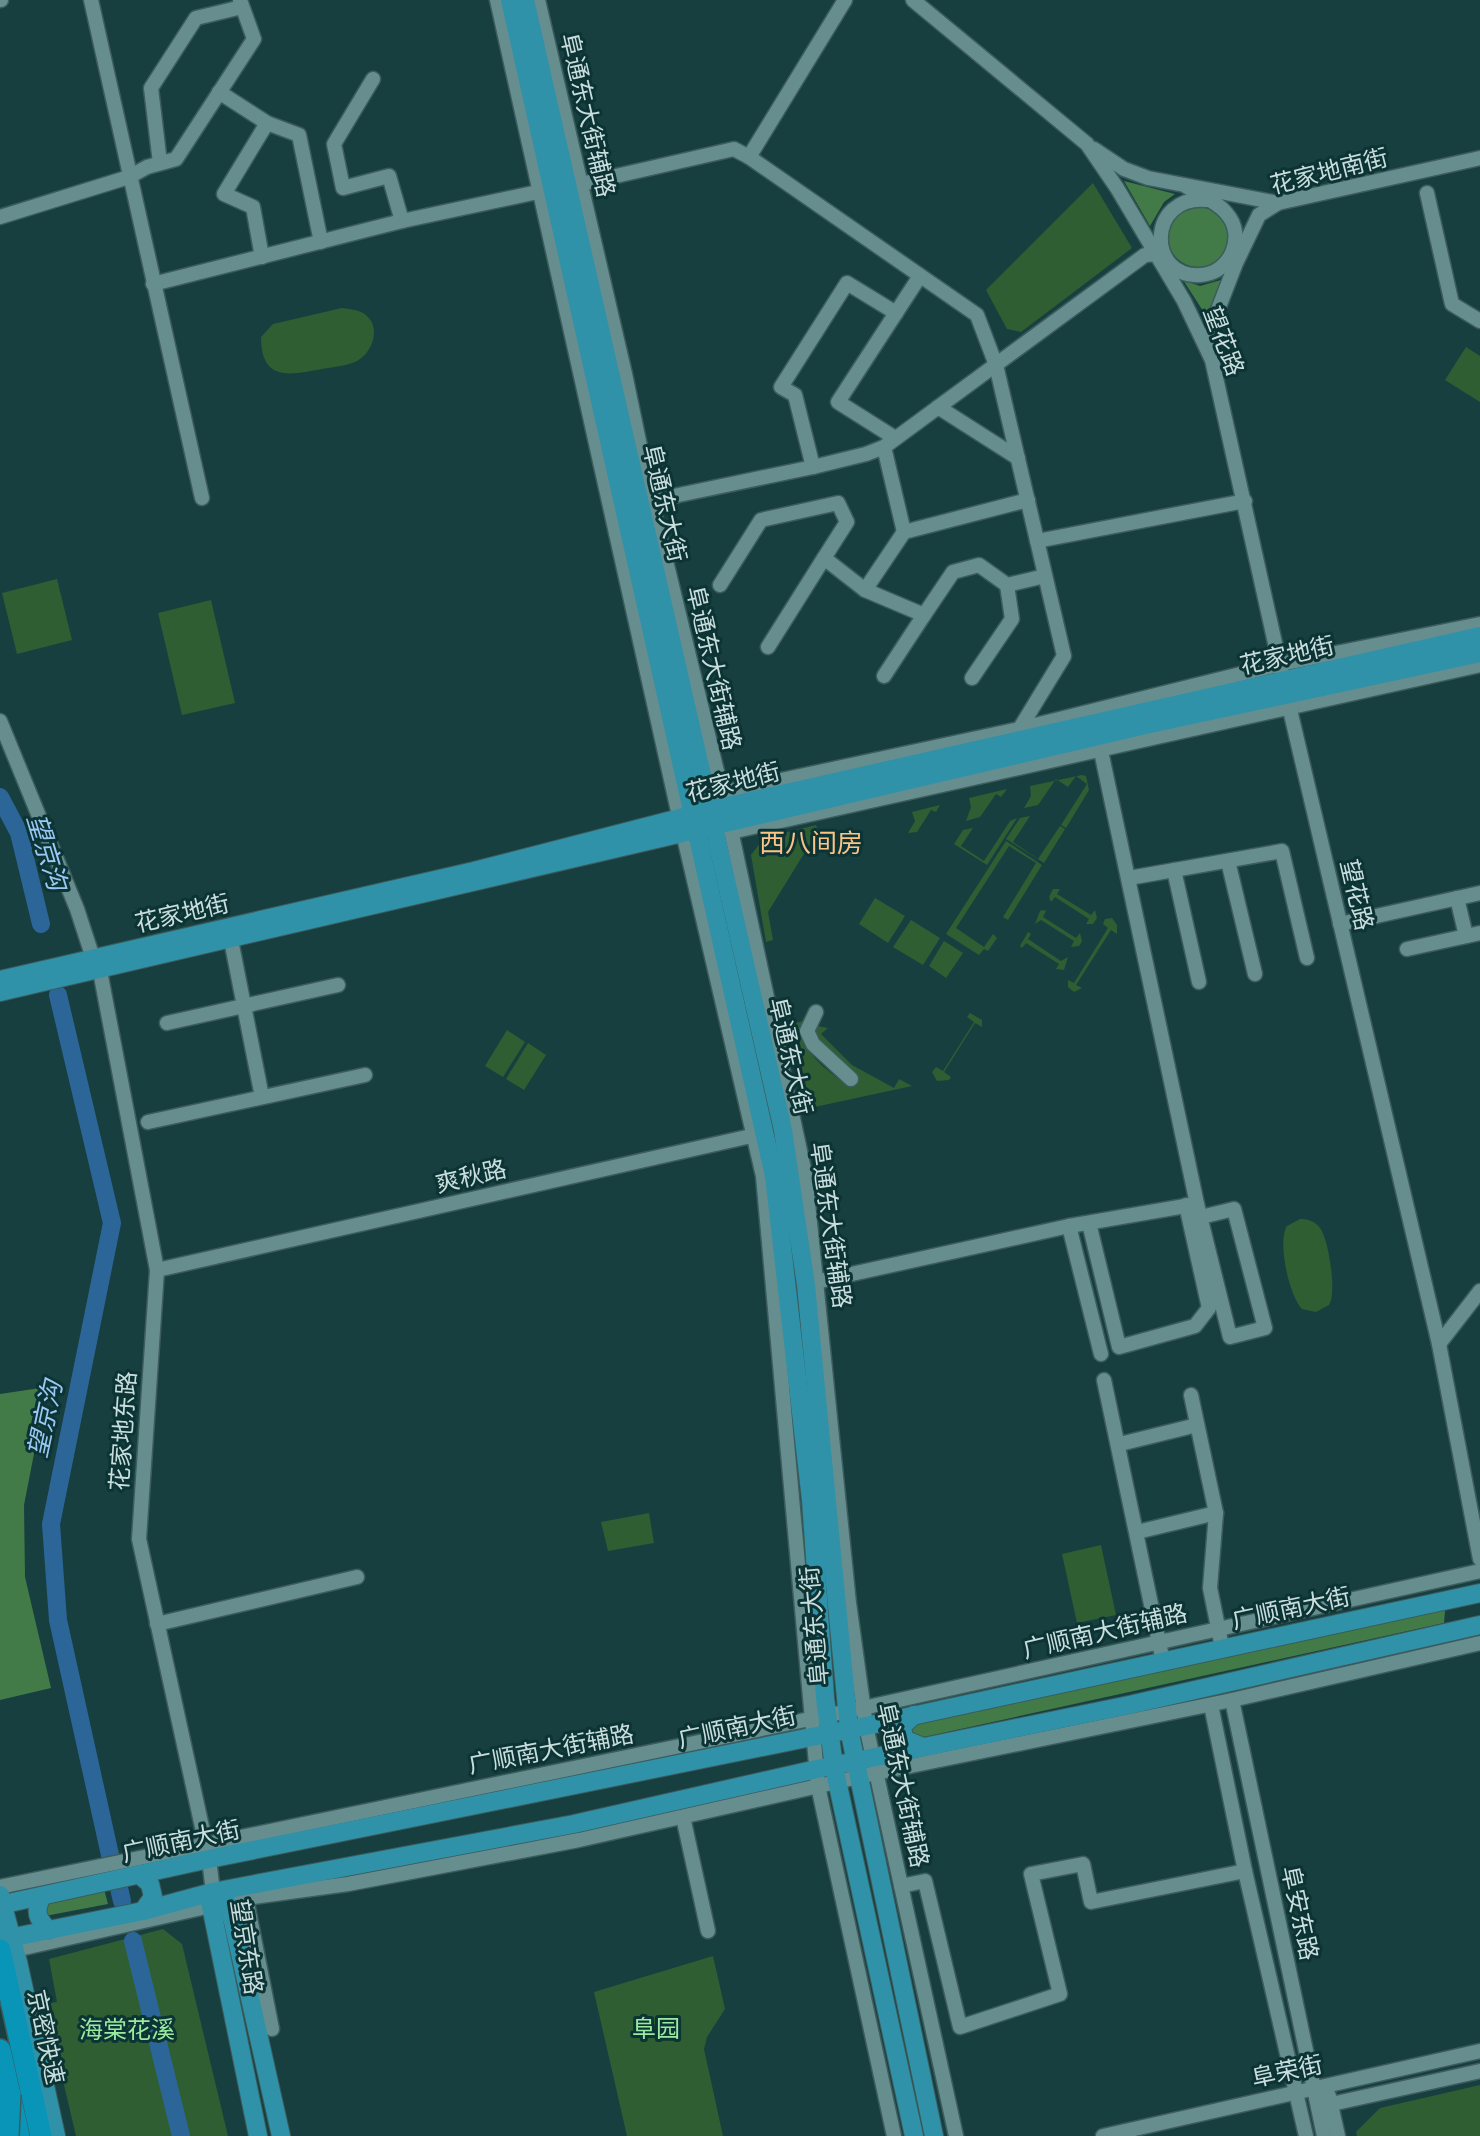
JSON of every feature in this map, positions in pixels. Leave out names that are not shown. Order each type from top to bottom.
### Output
[{"type":"highway","name":"京密快速","points":[[5,1945],[41,2136]]},
{"type":"highway","name":"京密快速","points":[[0,2050],[5,2093],[19,2136]]},
{"type":"highway","points":[[30,2088],[54,2136]]},
{"type":"highway","points":[[5,2093],[9,2136]]},
{"type":"main road","name":"阜通东大街","points":[[510,0],[645,501],[708,819],[758,1135],[774,1176],[789,1294],[811,1500],[820,1726],[827,1776],[914,2136]]},
{"type":"main road","name":"阜通东大街","points":[[525,0],[560,188],[708,819],[789,1129],[812,1283],[856,1719],[934,2136]]},
{"type":"main road","name":"花家地街","points":[[0,992],[96,965],[708,819],[1099,743],[1285,687],[1480,636]]},
{"type":"main road","name":"花家地街","points":[[0,980],[231,940],[708,819],[1015,736],[1480,653]]},
{"type":"main road","name":"广顺南大街","points":[[0,1898],[42,1896],[139,1874],[207,1850],[275,1847],[820,1726],[856,1719],[914,1715],[1220,1638],[1433,1603],[1480,1592]]},
{"type":"main road","points":[[1433,1603],[1450,1608],[1452,1621],[1440,1635]]},
{"type":"main road","points":[[5,1945],[49,1931],[143,1911],[217,1900],[283,1878],[867,1768],[923,1747],[1130,1712],[1480,1625]]},
{"type":"main road","points":[[914,1715],[902,1726],[904,1739],[923,1747]]},
{"type":"main road","points":[[275,1847],[271,1860],[273,1871],[283,1878]]},
{"type":"main road","points":[[139,1874],[150,1884],[153,1897],[143,1911]]},
{"type":"main road","points":[[42,1896],[36,1909],[38,1919],[49,1931]]},
{"type":"main road","points":[[0,1898],[5,1945],[54,2136]]},
{"type":"main road","name":"望京东路","points":[[217,1900],[258,2136]]},
{"type":"main road","name":"望京东路","points":[[217,1900],[281,2136]]},
{"type":"street","points":[[91,0],[202,498]]},
{"type":"street","points":[[497,0],[560,188]]},
{"type":"street","name":"阜通东大街辅路","points":[[538,0],[560,188]]},
{"type":"street","points":[[749,157],[845,0]]},
{"type":"street","points":[[913,0],[1087,144],[1136,174],[1235,197],[1278,203]]},
{"type":"street","points":[[0,217],[129,177],[176,159],[254,39],[241,4],[195,18],[151,88],[160,163]]},
{"type":"street","points":[[373,79],[334,144],[338,166],[343,188],[389,176],[402,221]]},
{"type":"street","points":[[219,92],[267,123],[299,135],[321,242]]},
{"type":"street","points":[[262,257],[253,207],[224,194],[267,123]]},
{"type":"street","points":[[1087,144],[1144,234],[1161,256],[1180,271],[1192,275],[1216,271],[1251,230]]},
{"type":"street","points":[[153,284],[402,221],[734,149],[977,315],[996,365],[1064,656],[1015,736]]},
{"type":"street","name":"花家地南街","points":[[1212,360],[1212,325],[1231,275],[1259,215],[1278,203],[1480,158]]},
{"type":"street","points":[[1187,187],[1230,216],[1235,228],[1231,275]]},
{"type":"street","points":[[1427,193],[1452,304],[1480,321]]},
{"type":"street","points":[[1161,256],[1161,227],[1167,216],[1186,201],[1211,202],[1235,197]]},
{"type":"street","points":[[645,501],[866,454],[889,442],[939,407],[1145,255],[1161,256]]},
{"type":"street","name":"望花路","points":[[1161,256],[1212,360],[1285,687],[1474,1495],[1480,1559]]},
{"type":"street","points":[[904,532],[889,442],[838,402],[920,276]]},
{"type":"street","points":[[813,467],[795,395],[781,387],[846,283],[895,313]]},
{"type":"street","points":[[939,407],[1018,458]]},
{"type":"street","points":[[865,590],[904,532],[1028,500]]},
{"type":"street","points":[[1037,541],[1245,501]]},
{"type":"street","points":[[720,585],[761,520],[838,503],[847,522],[768,647]]},
{"type":"street","points":[[824,558],[865,590],[924,615]]},
{"type":"street","points":[[884,676],[953,572],[979,565],[1007,585],[1012,619],[972,678]]},
{"type":"street","points":[[1007,585],[1045,576]]},
{"type":"street","points":[[1285,687],[1480,624]]},
{"type":"street","points":[[1285,687],[1480,665]]},
{"type":"street","name":"花家地东路","points":[[0,721],[77,909],[96,965],[157,1270],[139,1538],[217,1900]]},
{"type":"street","points":[[1089,1223],[1119,1348],[1195,1326],[1209,1308],[1194,1209],[1129,878],[1099,743]]},
{"type":"street","name":"阜通东大街辅路","points":[[708,819],[772,995],[789,1129]]},
{"type":"street","points":[[1129,878],[1282,852],[1307,957]]},
{"type":"street","points":[[1228,861],[1255,974]]},
{"type":"street","points":[[1174,870],[1199,982]]},
{"type":"street","points":[[1340,925],[1480,893]]},
{"type":"street","points":[[1408,949],[1473,934],[1457,898]]},
{"type":"street","points":[[231,940],[262,1097]]},
{"type":"street","points":[[166,1023],[338,985]]},
{"type":"street","points":[[816,1012],[807,1031],[813,1045],[851,1079]]},
{"type":"street","points":[[148,1122],[365,1075]]},
{"type":"street","name":"爽秋路","points":[[157,1270],[789,1129]]},
{"type":"street","points":[[812,1283],[1069,1226],[1194,1209],[1234,1209],[1265,1328],[1230,1337],[1194,1209]]},
{"type":"street","points":[[1069,1226],[1101,1354]]},
{"type":"street","points":[[1439,1343],[1480,1291]]},
{"type":"street","points":[[1104,1380],[1120,1444],[1161,1651]]},
{"type":"street","points":[[1191,1395],[1216,1513],[1210,1588],[1220,1638]]},
{"type":"street","points":[[1120,1444],[1197,1424]]},
{"type":"street","points":[[1137,1532],[1216,1513]]},
{"type":"street","name":"广顺南大街辅路","points":[[1220,1638],[1480,1571]]},
{"type":"street","points":[[157,1624],[357,1577]]},
{"type":"street","points":[[867,1768],[1130,1712],[1232,1700],[1480,1643]]},
{"type":"street","name":"广顺南大街辅路","points":[[856,1719],[1161,1651]]},
{"type":"street","name":"阜安东路","points":[[1232,1700],[1320,2087],[1324,2106],[1324,2136]]},
{"type":"street","name":"阜安东路","points":[[1211,1704],[1245,1871],[1306,2136]]},
{"type":"street","points":[[1217,1729],[1226,1723],[1238,1725]]},
{"type":"street","name":"广顺南大街辅路","points":[[0,1898],[207,1850],[820,1726]]},
{"type":"street","name":"阜通东大街辅路","points":[[867,1768],[901,1886],[956,2136]]},
{"type":"street","points":[[5,1945],[217,1900],[348,1884],[579,1840],[683,1817],[827,1776],[894,2136]]},
{"type":"street","points":[[683,1817],[708,1931]]},
{"type":"street","points":[[901,1886],[925,1881],[960,2027],[1060,1994],[1031,1874],[1083,1864],[1091,1902],[1245,1871]]},
{"type":"street","points":[[246,1898],[272,2029]]},
{"type":"street","name":"阜荣街","points":[[1103,2136],[1480,2051]]},
{"type":"street","points":[[1338,2136],[1324,2106],[1480,2071]]},
{"type":"green space","points":[[1124,181],[1175,194],[1164,202],[1150,226]]},
{"type":"green space","points":[[1093,183],[1132,248],[1021,332],[1007,329],[986,290]]},
{"type":"green space","points":[[1198,207],[1215,212],[1223,220],[1228,237],[1223,254],[1215,262],[1198,267],[1181,262],[1173,254],[1168,237],[1173,220],[1181,212]]},
{"type":"green space","points":[[1183,280],[1200,286],[1221,280],[1207,317]]},
{"type":"green space","points":[[342,308],[363,313],[373,325],[371,346],[361,358],[343,365],[299,373],[279,372],[266,362],[261,337],[273,324]]},
{"type":"green space","points":[[1466,347],[1480,356],[1480,402],[1445,380]]},
{"type":"green space","points":[[57,579],[72,640],[17,654],[2,593]]},
{"type":"green space","points":[[211,600],[235,703],[182,715],[158,613]]},
{"type":"green space","points":[[1076,776],[1068,787],[1058,780]]},
{"type":"green space","points":[[1076,776],[1086,776],[1089,790],[1066,828],[1061,825],[1087,784]]},
{"type":"green space","points":[[1055,781],[1038,805],[1024,808],[1031,796],[1030,786]]},
{"type":"green space","points":[[1007,789],[1001,797],[996,794],[980,817],[966,821],[971,807],[969,798]]},
{"type":"green space","points":[[940,805],[936,812],[931,810],[917,832],[908,833],[915,821],[912,812]]},
{"type":"green space","points":[[1030,816],[1013,842],[1038,859],[1060,826],[1065,829],[1044,863],[1006,839],[1020,818]]},
{"type":"green space","points":[[1017,818],[987,865],[954,844],[963,830],[973,828],[961,846],[984,861],[1010,821]]},
{"type":"green space","points":[[816,825],[818,831],[768,912],[773,940],[766,942],[751,855],[764,838]]},
{"type":"green space","points":[[1006,841],[1042,865],[1008,920],[1003,917],[1036,863],[1009,846],[956,928],[984,947],[993,934],[997,938],[988,951],[984,949],[979,955],[946,934]]},
{"type":"green space","points":[[1053,889],[1060,889],[1057,894],[1091,915],[1095,910],[1097,918],[1093,924],[1086,924],[1089,919],[1055,897],[1051,902],[1049,897]]},
{"type":"green space","points":[[875,898],[905,916],[888,943],[859,924]]},
{"type":"green space","points":[[1040,911],[1046,911],[1043,917],[1076,938],[1080,933],[1082,941],[1079,946],[1071,947],[1074,941],[1041,920],[1035,924]]},
{"type":"green space","points":[[1112,918],[1117,925],[1117,934],[1111,930],[1076,985],[1082,988],[1074,992],[1068,987],[1068,980],[1074,983],[1108,928],[1103,924],[1105,919]]},
{"type":"green space","points":[[911,920],[940,938],[923,965],[893,947]]},
{"type":"green space","points":[[1028,932],[1031,934],[1028,939],[1061,961],[1068,957],[1064,970],[1056,969],[1059,964],[1026,943],[1022,948],[1020,946]]},
{"type":"green space","points":[[944,941],[963,953],[946,978],[929,966]]},
{"type":"green space","points":[[970,1013],[982,1020],[982,1027],[975,1023],[944,1072],[951,1077],[949,1080],[937,1081],[932,1072],[936,1067],[943,1071],[974,1022],[967,1017]]},
{"type":"green space","points":[[803,1021],[803,1032],[810,1051],[823,1066],[849,1086],[857,1075],[814,1035],[817,1026],[828,1028],[821,1034],[852,1065],[894,1088],[899,1079],[912,1086],[810,1108],[792,1024]]},
{"type":"green space","points":[[507,1030],[525,1042],[503,1077],[485,1066]]},
{"type":"green space","points":[[528,1043],[546,1055],[524,1090],[506,1079]]},
{"type":"green space","points":[[1300,1219],[1311,1221],[1320,1228],[1329,1254],[1331,1299],[1329,1305],[1316,1312],[1302,1309],[1297,1302],[1286,1268],[1284,1233],[1287,1226]]},
{"type":"green space","points":[[47,1387],[24,1505],[25,1577],[51,1688],[0,1700],[0,1394]]},
{"type":"green space","points":[[649,1513],[654,1543],[608,1551],[601,1522]]},
{"type":"green space","points":[[1101,1545],[1116,1615],[1077,1623],[1062,1554]]},
{"type":"green space","points":[[1440,1608],[1445,1611],[1444,1623],[915,1739],[909,1735],[910,1724]]},
{"type":"green space","points":[[104,1889],[108,1904],[45,1916],[46,1902]]},
{"type":"green space","name":"海棠花溪","points":[[163,1929],[182,1944],[228,2136],[76,2136],[45,2004],[57,2002],[49,1959]]},
{"type":"green space","name":"阜园","points":[[713,1956],[725,2009],[707,2037],[704,2049],[723,2136],[627,2136],[594,1992]]},
{"type":"green space","points":[[1480,2085],[1480,2136],[1357,2136],[1356,2132],[1380,2108]]},
{"type":"waterway","name":"望京沟","points":[[0,797],[19,833],[41,924]]},
{"type":"waterway","name":"望京沟","points":[[58,995],[112,1223],[51,1524],[58,1620],[110,1855]]},
{"type":"waterway","name":"望京沟","points":[[119,1888],[122,1901]]},
{"type":"waterway","name":"望京沟","points":[[133,1941],[181,2136]]},
{"type":"district","name":"西八间房","points":[[811,843]]}]
